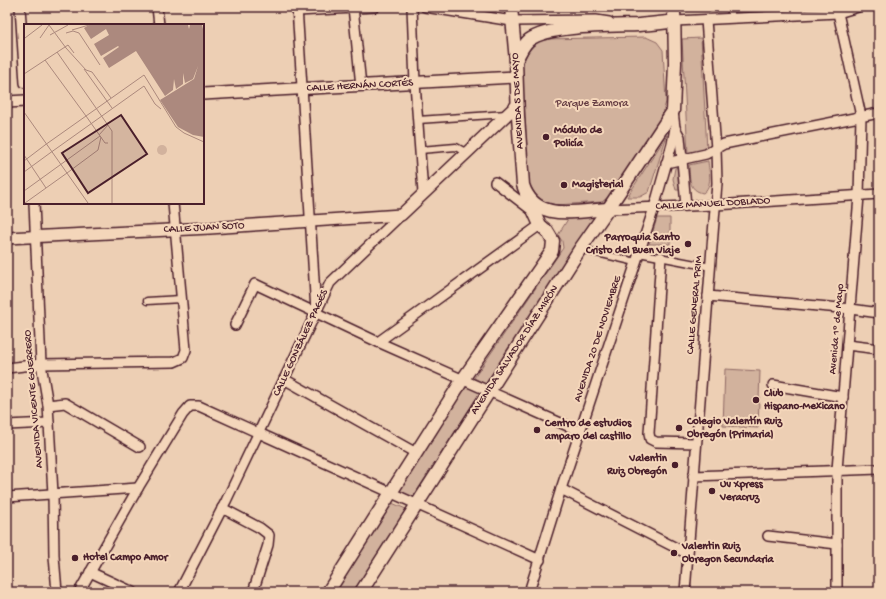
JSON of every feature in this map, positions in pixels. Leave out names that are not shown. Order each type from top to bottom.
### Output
[{"type":"main road","name":"AVENIDA 5 DE MAYO","points":[[511,7],[516,61],[513,109],[523,185],[526,194],[538,209]]},
{"type":"main road","points":[[673,111],[675,63],[674,7]]},
{"type":"main road","points":[[516,61],[522,48],[529,40],[543,34],[573,28],[675,22]]},
{"type":"main road","name":"AVENIDA SALVADOR DÍAZ MIRÓN","points":[[361,592],[580,249],[673,111]]},
{"type":"main road","points":[[328,592],[463,379],[552,251],[553,241],[547,231],[540,225],[538,209]]},
{"type":"main road","name":"CALLE MANUEL DOBLADO","points":[[538,209],[559,212],[608,209]]},
{"type":"street","points":[[20,7],[24,68]]},
{"type":"street","points":[[157,7],[159,24]]},
{"type":"street","points":[[316,312],[297,9],[375,7]]},
{"type":"street","points":[[412,7],[415,83],[423,193]]},
{"type":"street","points":[[425,7],[512,21],[596,17],[630,25]]},
{"type":"street","points":[[731,7],[731,19]]},
{"type":"street","points":[[675,22],[731,19],[858,7]]},
{"type":"street","points":[[353,8],[361,86]]},
{"type":"street","name":"Avenida 1º de Mayo","points":[[837,592],[837,470],[859,196],[861,116],[838,10]]},
{"type":"street","name":"CALLE GENERAL PRIM","points":[[685,592],[717,184],[716,148],[706,20]]},
{"type":"street","name":"CALLE HERNÁN CORTÉS","points":[[204,94],[516,77]]},
{"type":"street","points":[[7,102],[24,101]]},
{"type":"street","points":[[418,120],[513,109]]},
{"type":"street","name":"CALLE GONZÁLEZ PAGÉS","points":[[179,592],[259,433],[330,283],[513,109]]},
{"type":"street","points":[[673,111],[674,128],[680,137],[686,206]]},
{"type":"street","points":[[666,163],[706,154],[724,144],[879,113]]},
{"type":"street","name":"AVENIDA 20 DE NOVIEMBRE","points":[[530,592],[561,489],[654,208],[674,128]]},
{"type":"street","points":[[420,150],[456,147],[466,153]]},
{"type":"street","points":[[495,182],[538,209]]},
{"type":"street","name":"CALLE MANUEL DOBLADO","points":[[608,209],[716,205],[879,194]]},
{"type":"street","name":"AVENIDA VICENTE GUERRERO","points":[[34,204],[41,364],[48,405],[53,494],[54,556],[57,592]]},
{"type":"street","points":[[7,368],[41,364],[174,362],[183,358],[186,350],[173,204]]},
{"type":"street","name":"CALLE JUAN SOTO","points":[[7,238],[175,230],[401,215]]},
{"type":"street","points":[[378,342],[540,225]]},
{"type":"street","points":[[580,249],[637,257],[661,257],[711,267]]},
{"type":"street","points":[[661,257],[649,433],[650,439],[656,442],[696,442]]},
{"type":"street","points":[[235,325],[255,284],[378,342],[581,432]]},
{"type":"street","points":[[708,296],[851,309],[879,313]]},
{"type":"street","points":[[147,301],[181,299]]},
{"type":"street","points":[[847,345],[879,348]]},
{"type":"street","points":[[284,379],[416,453]]},
{"type":"street","points":[[773,385],[843,397]]},
{"type":"street","points":[[48,405],[65,403],[74,407],[140,447]]},
{"type":"street","points":[[79,592],[138,488],[190,406],[199,406],[540,560]]},
{"type":"street","points":[[7,425],[49,423]]},
{"type":"street","points":[[693,476],[879,469]]},
{"type":"street","points":[[7,497],[138,488]]},
{"type":"street","points":[[561,489],[688,554]]},
{"type":"street","points":[[222,508],[260,528],[269,535],[268,545],[253,592]]},
{"type":"street","points":[[768,536],[837,544]]},
{"type":"street","points":[[90,572],[133,592]]},
{"type":"green space","name":"Parque Zamora","points":[[646,37],[657,42],[663,50],[666,102],[662,115],[654,131],[614,192],[602,202],[556,205],[544,201],[538,197],[529,183],[522,67],[527,54],[535,44],[543,39]]},
{"type":"green space","points":[[701,38],[707,150],[688,154],[682,39]]},
{"type":"green space","points":[[667,135],[649,192],[640,197],[627,197]]},
{"type":"green space","points":[[708,161],[709,183],[708,187],[703,193],[692,186],[689,165]]},
{"type":"green space","points":[[680,167],[681,190],[676,190],[673,179],[675,168]]},
{"type":"green space","points":[[595,216],[486,384],[474,378],[563,248],[562,241],[558,235],[568,219]]},
{"type":"green space","points":[[657,218],[670,218],[670,244],[649,244]]},
{"type":"green space","points":[[725,369],[760,371],[758,428],[723,426]]},
{"type":"green space","points":[[466,387],[481,391],[413,497],[397,490]]},
{"type":"green space","points":[[392,503],[406,509],[353,592],[334,592]]},
{"type":"tunnel","points":[[595,7],[596,14]]},
{"type":"place","name":"Módulo de Policía","points":[[546,137]]},
{"type":"place","name":"Magisterial","points":[[564,185]]},
{"type":"place","name":"Parroquia Santo Cristo del Buen Viaje","points":[[688,244]]},
{"type":"place","name":"Club Hispano-Mexicano","points":[[756,400]]},
{"type":"place","name":"Colegio Valentín Ruiz Obregón (Primaria)","points":[[679,428]]},
{"type":"place","name":"Centro de estudios amparo del castillo","points":[[537,430]]},
{"type":"place","name":"Valentin Ruiz Obregón","points":[[675,465]]},
{"type":"place","name":"Uv Xpress Veracruz","points":[[712,491]]},
{"type":"place","name":"Valentin Ruiz Obregon Secundaria","points":[[674,553]]},
{"type":"place","name":"Hotel Campo Amor","points":[[75,558]]}]
